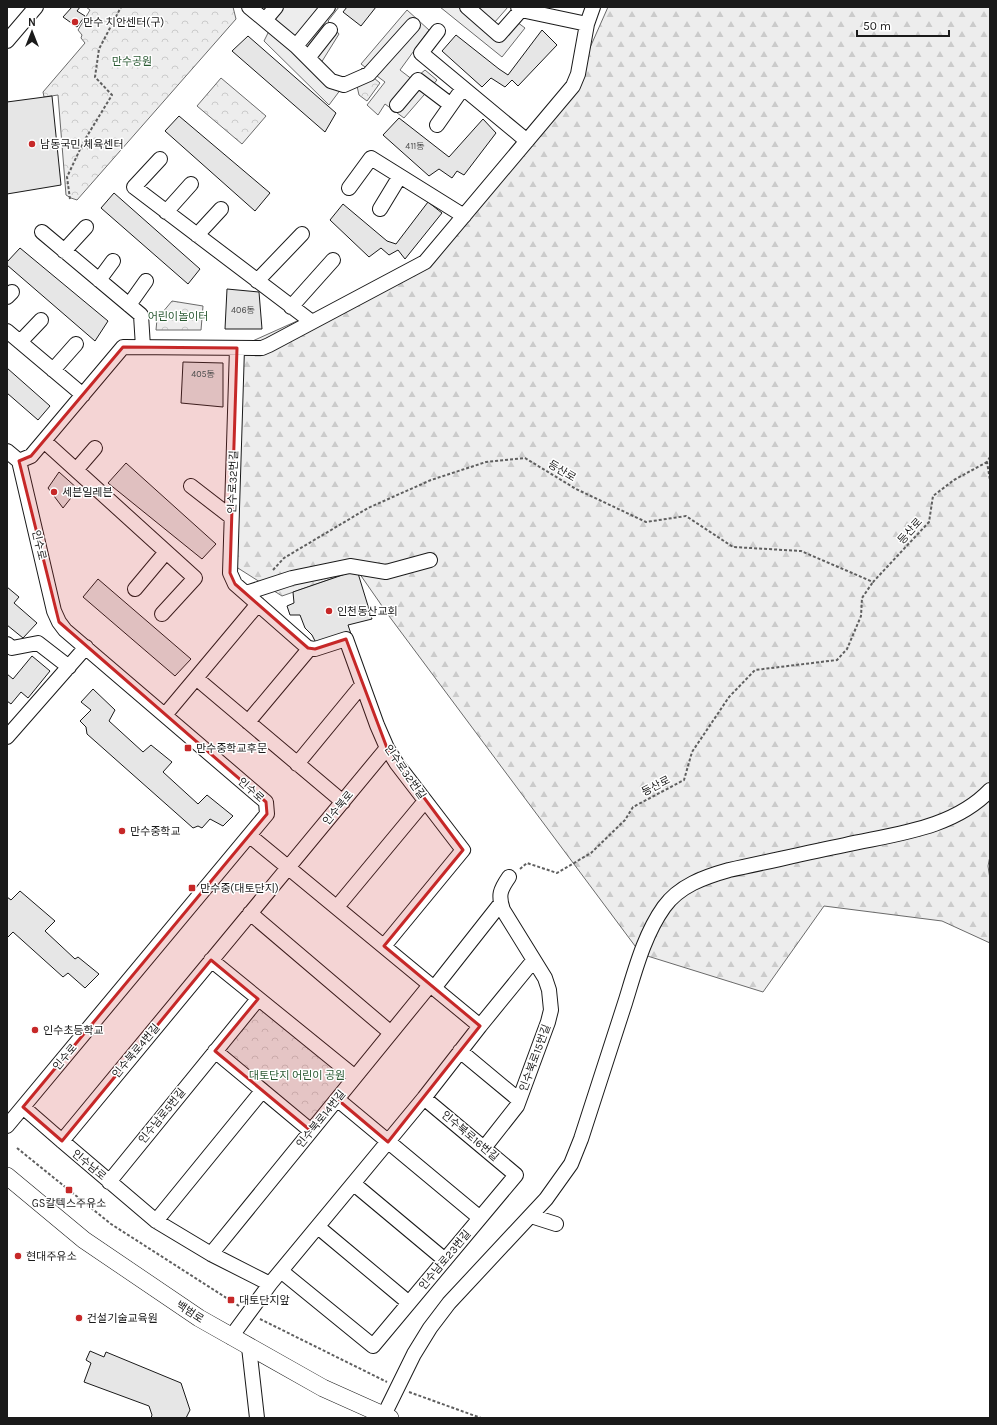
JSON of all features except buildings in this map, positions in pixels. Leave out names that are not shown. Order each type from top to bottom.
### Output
[{"type":"main road","name":"백범로","points":[[7,1176],[84,1240],[199,1318],[323,1388],[378,1415]]},
{"type":"street","points":[[7,41],[36,7]]},
{"type":"street","points":[[250,7],[296,46],[331,81],[344,85],[369,74],[413,25]]},
{"type":"street","points":[[265,20],[276,7]]},
{"type":"street","points":[[296,46],[328,7]]},
{"type":"street","points":[[467,7],[499,35],[519,8],[587,24]]},
{"type":"street","points":[[7,451],[19,461],[31,456],[123,347],[262,348],[269,346],[425,262],[573,86],[578,74],[587,24],[593,7]]},
{"type":"street","points":[[308,58],[330,30]]},
{"type":"street","points":[[438,31],[421,53],[527,141]]},
{"type":"street","points":[[397,105],[418,80],[451,105]]},
{"type":"street","points":[[436,125],[463,88]]},
{"type":"street","points":[[348,188],[371,158],[464,216]]},
{"type":"street","points":[[160,159],[134,187],[312,322]]},
{"type":"street","points":[[380,209],[400,176]]},
{"type":"street","points":[[166,212],[192,184]]},
{"type":"street","points":[[197,236],[221,209]]},
{"type":"street","points":[[64,251],[86,226]]},
{"type":"street","points":[[42,232],[141,315],[146,346]]},
{"type":"street","points":[[257,281],[302,234]]},
{"type":"street","points":[[291,307],[333,260]]},
{"type":"street","points":[[99,280],[113,261]]},
{"type":"street","points":[[129,305],[146,281]]},
{"type":"street","points":[[146,346],[148,310]]},
{"type":"street","points":[[20,342],[41,320]]},
{"type":"street","points":[[7,331],[83,395]]},
{"type":"street","points":[[53,370],[76,344]]},
{"type":"street","name":"인수로32번길","points":[[237,348],[230,573],[235,584],[253,591],[258,604],[308,648],[315,649],[346,640],[362,686],[387,748],[397,764],[463,850],[384,946]]},
{"type":"street","points":[[44,441],[195,578],[162,614]]},
{"type":"street","points":[[76,470],[95,448]]},
{"type":"street","name":"인수로","points":[[7,1126],[268,814],[266,802],[65,630],[59,622],[54,611],[19,461]]},
{"type":"street","points":[[191,486],[231,517]]},
{"type":"street","points":[[135,589],[166,552]]},
{"type":"street","points":[[253,591],[292,578],[350,566],[386,572],[430,560]]},
{"type":"street","points":[[165,715],[258,604]]},
{"type":"street","points":[[7,644],[12,648],[38,643],[69,667]]},
{"type":"street","points":[[7,737],[86,647]]},
{"type":"street","points":[[248,722],[310,648]]},
{"type":"street","points":[[196,678],[342,802]]},
{"type":"street","points":[[297,764],[362,686]]},
{"type":"street","name":"인수북로","points":[[288,867],[387,748]]},
{"type":"street","points":[[378,1415],[398,1387],[414,1354],[430,1328],[449,1303],[546,1199],[571,1164],[581,1139],[640,954],[653,924],[664,906],[677,894],[694,882],[712,874],[921,829],[972,806],[990,790]]},
{"type":"street","points":[[337,907],[425,801]]},
{"type":"street","points":[[250,836],[480,1026]]},
{"type":"street","name":"인수북로4번길","points":[[62,1141],[288,867]]},
{"type":"street","points":[[432,986],[501,903],[499,898],[503,886],[509,877]]},
{"type":"street","name":"인수북로15번길","points":[[484,1148],[517,1106],[551,1010],[549,990],[545,978],[533,961],[503,910],[501,903]]},
{"type":"street","points":[[250,913],[391,1033]]},
{"type":"street","points":[[211,960],[354,1077]]},
{"type":"street","points":[[231,1337],[270,1284],[354,1184],[533,961]]},
{"type":"street","name":"인수북로14번길","points":[[211,1254],[354,1077],[432,986]]},
{"type":"street","name":"인수남로5번길","points":[[109,1182],[258,999]]},
{"type":"street","points":[[215,1051],[311,1131]]},
{"type":"street","points":[[460,1051],[519,1100]]},
{"type":"street","points":[[156,1221],[262,1091]]},
{"type":"street","name":"인수북로16번길","points":[[424,1098],[516,1175]]},
{"type":"street","points":[[337,1099],[480,1218]]},
{"type":"street","name":"인수남로","points":[[23,1107],[156,1221],[211,1254],[270,1284]]},
{"type":"street","name":"인수남로23번길","points":[[281,1271],[373,1346],[516,1175]]},
{"type":"street","points":[[354,1184],[445,1260]]},
{"type":"street","points":[[531,1216],[556,1224]]},
{"type":"street","points":[[318,1227],[409,1303]]},
{"type":"street","points":[[249,1347],[257,1418]]},
{"type":"path","points":[[70,199],[67,177],[84,141],[112,95],[95,77],[99,49],[121,7]]},
{"type":"path","points":[[990,457],[987,462],[990,480]]},
{"type":"path","name":"등산로","points":[[253,591],[266,582],[271,572],[284,558],[368,508],[431,480],[486,462],[525,458],[576,488],[646,522],[686,516],[733,547],[801,552],[873,582]]},
{"type":"path","name":"등산로","points":[[509,877],[527,863],[557,873],[591,852],[625,820],[633,807],[684,780],[692,752],[728,697],[755,670],[837,660],[847,649],[861,616],[862,598],[873,582],[929,522],[933,496],[954,480],[987,462]]},
{"type":"path","points":[[17,1148],[111,1224],[262,1320],[398,1387],[445,1406],[481,1418]]},
{"type":"highlighted area","points":[[123,347],[237,348],[230,573],[235,584],[308,648],[315,649],[346,639],[387,748],[463,850],[384,946],[480,1026],[388,1142],[337,1099],[311,1131],[215,1051],[258,999],[211,960],[62,1141],[23,1107],[267,814],[266,802],[59,622],[19,461],[31,456]]},
{"type":"green space","name":"만수공원","points":[[86,7],[233,7],[236,19],[77,200],[66,195],[58,95],[44,97],[43,92],[85,43],[78,30],[90,10]]},
{"type":"green space","points":[[608,7],[990,7],[990,856],[988,866],[990,879],[990,943],[942,921],[824,906],[763,992],[641,954],[389,616],[357,570],[282,596],[230,563],[237,348],[415,268],[573,86]]},
{"type":"green space","points":[[362,68],[380,83],[367,101],[359,95],[355,77]]},
{"type":"green space","points":[[221,78],[266,116],[242,144],[197,106]]},
{"type":"green space","name":"어린이놀이터","points":[[172,301],[203,306],[201,330],[156,330],[157,319]]},
{"type":"green space","name":"대토단지 어린이 공원","points":[[258,999],[355,1077],[311,1131],[215,1051]]},
{"type":"shaded area","points":[[249,7],[339,7],[328,21],[339,34],[321,63],[344,85],[329,105],[264,41],[271,27]]},
{"type":"shaded area","points":[[440,7],[458,7],[497,41],[503,41],[517,22],[525,28],[502,57]]},
{"type":"shaded area","points":[[476,7],[508,7],[494,23]]},
{"type":"shaded area","points":[[407,10],[429,30],[400,70],[413,80],[425,70],[437,80],[404,118],[385,104],[378,115],[367,105],[385,82],[361,64]]},
{"type":"place","name":"만수 치안센터(구)","points":[[75,22]]},
{"type":"place","name":"남동국민 체육센터","points":[[32,144]]},
{"type":"place","name":"세븐일레븐","points":[[54,492]]},
{"type":"place","name":"인천동산교회","points":[[329,611]]},
{"type":"place","name":"만수중학교후문","points":[[188,748]]},
{"type":"place","name":"만수중학교","points":[[122,831]]},
{"type":"place","name":"만수중(대토단지)","points":[[192,888]]},
{"type":"place","name":"인수초등학교","points":[[35,1030]]},
{"type":"place","name":"GS칼텍스주유소","points":[[69,1190]]},
{"type":"place","name":"현대주유소","points":[[18,1256]]},
{"type":"place","name":"대토단지앞","points":[[231,1300]]},
{"type":"place","name":"건설기술교육원","points":[[79,1318]]}]
